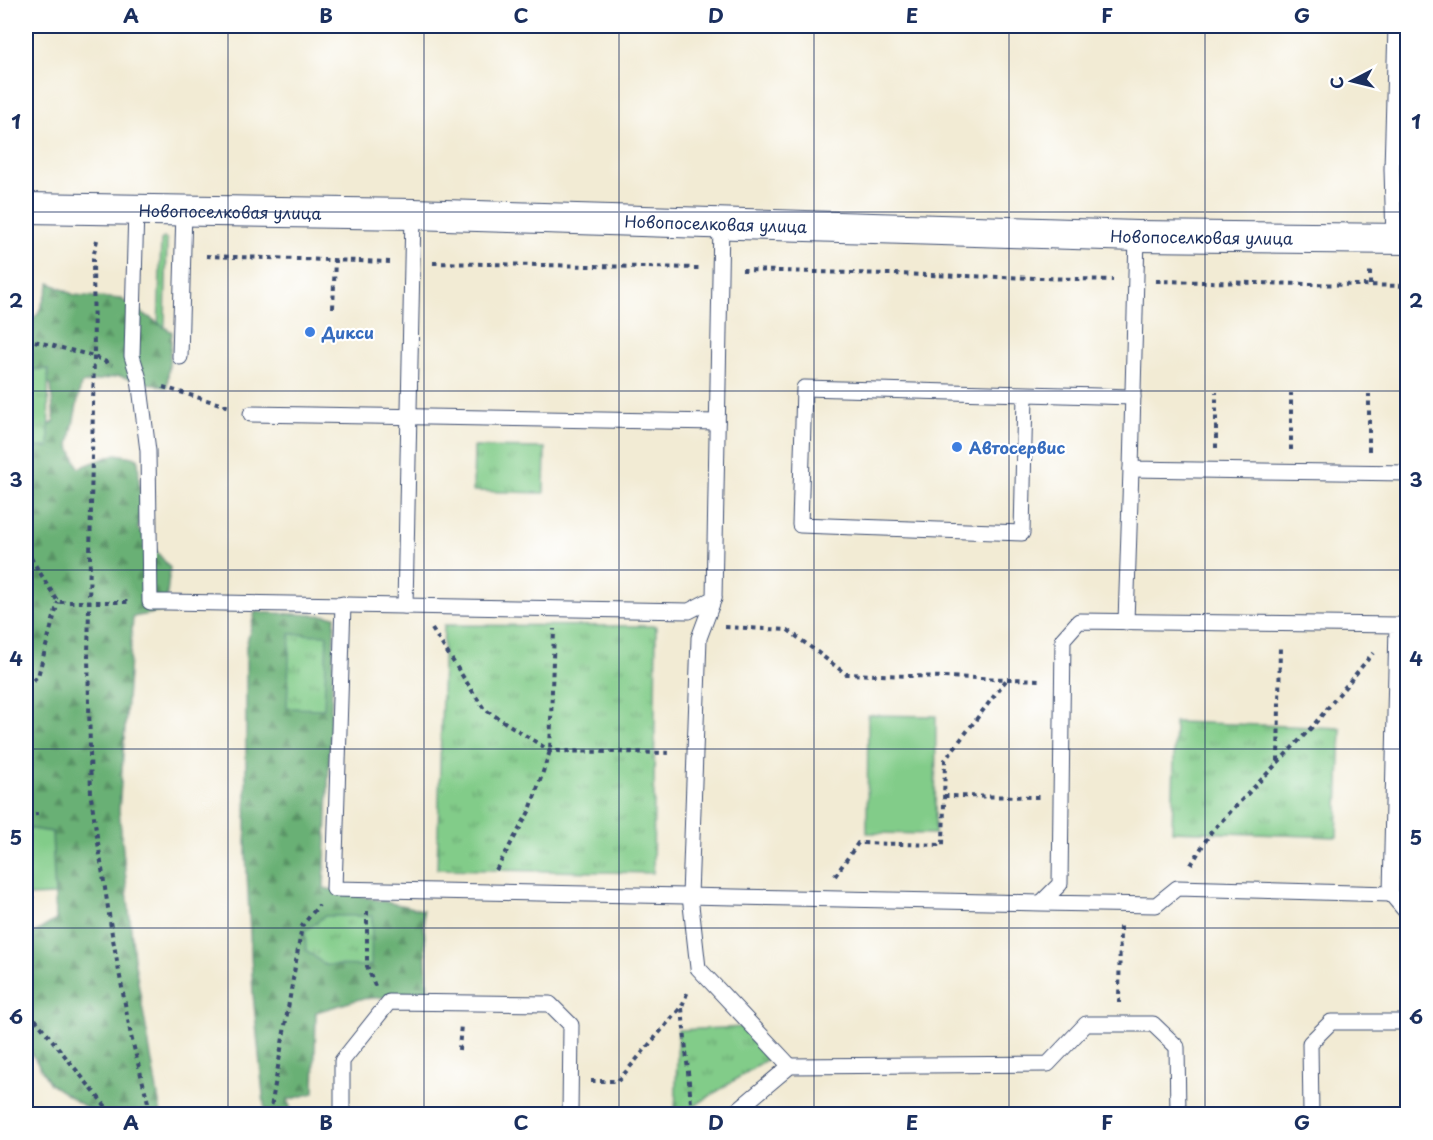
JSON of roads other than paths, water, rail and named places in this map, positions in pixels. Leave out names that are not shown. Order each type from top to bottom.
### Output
[{"type":"street","name":"Новопоселковая улица","points":[[26,208],[413,214],[1137,236],[1401,239]]},
{"type":"lane","points":[[1396,26],[1401,66],[1392,169],[1401,239]]},
{"type":"lane","points":[[136,209],[132,356],[139,379],[148,451],[150,602],[689,611],[714,598]]},
{"type":"lane","points":[[180,357],[184,210]]},
{"type":"lane","points":[[405,606],[413,214]]},
{"type":"lane","points":[[721,223],[714,598],[699,638],[690,896],[698,968],[790,1066]]},
{"type":"lane","points":[[1126,622],[1137,236]]},
{"type":"lane","points":[[1025,395],[1022,533],[800,525],[804,388],[1133,397]]},
{"type":"lane","points":[[251,414],[717,422]]},
{"type":"lane","points":[[1131,469],[1407,473]]},
{"type":"lane","points":[[343,604],[334,889],[1156,905],[1177,888],[1391,894]]},
{"type":"lane","points":[[1041,903],[1060,884],[1063,639],[1079,621],[1402,625],[1391,894],[1407,914]]},
{"type":"lane","points":[[342,1114],[342,1061],[389,1002],[550,1004],[571,1025],[570,1114]]},
{"type":"lane","points":[[1311,1114],[1310,1043],[1331,1022],[1407,1022]]},
{"type":"lane","points":[[733,1114],[790,1066],[1048,1064],[1086,1024],[1153,1024],[1177,1047],[1178,1114]]},
{"type":"place","name":"Дикси","points":[[310,332]]},
{"type":"place","name":"Автосервис","points":[[957,447]]}]
